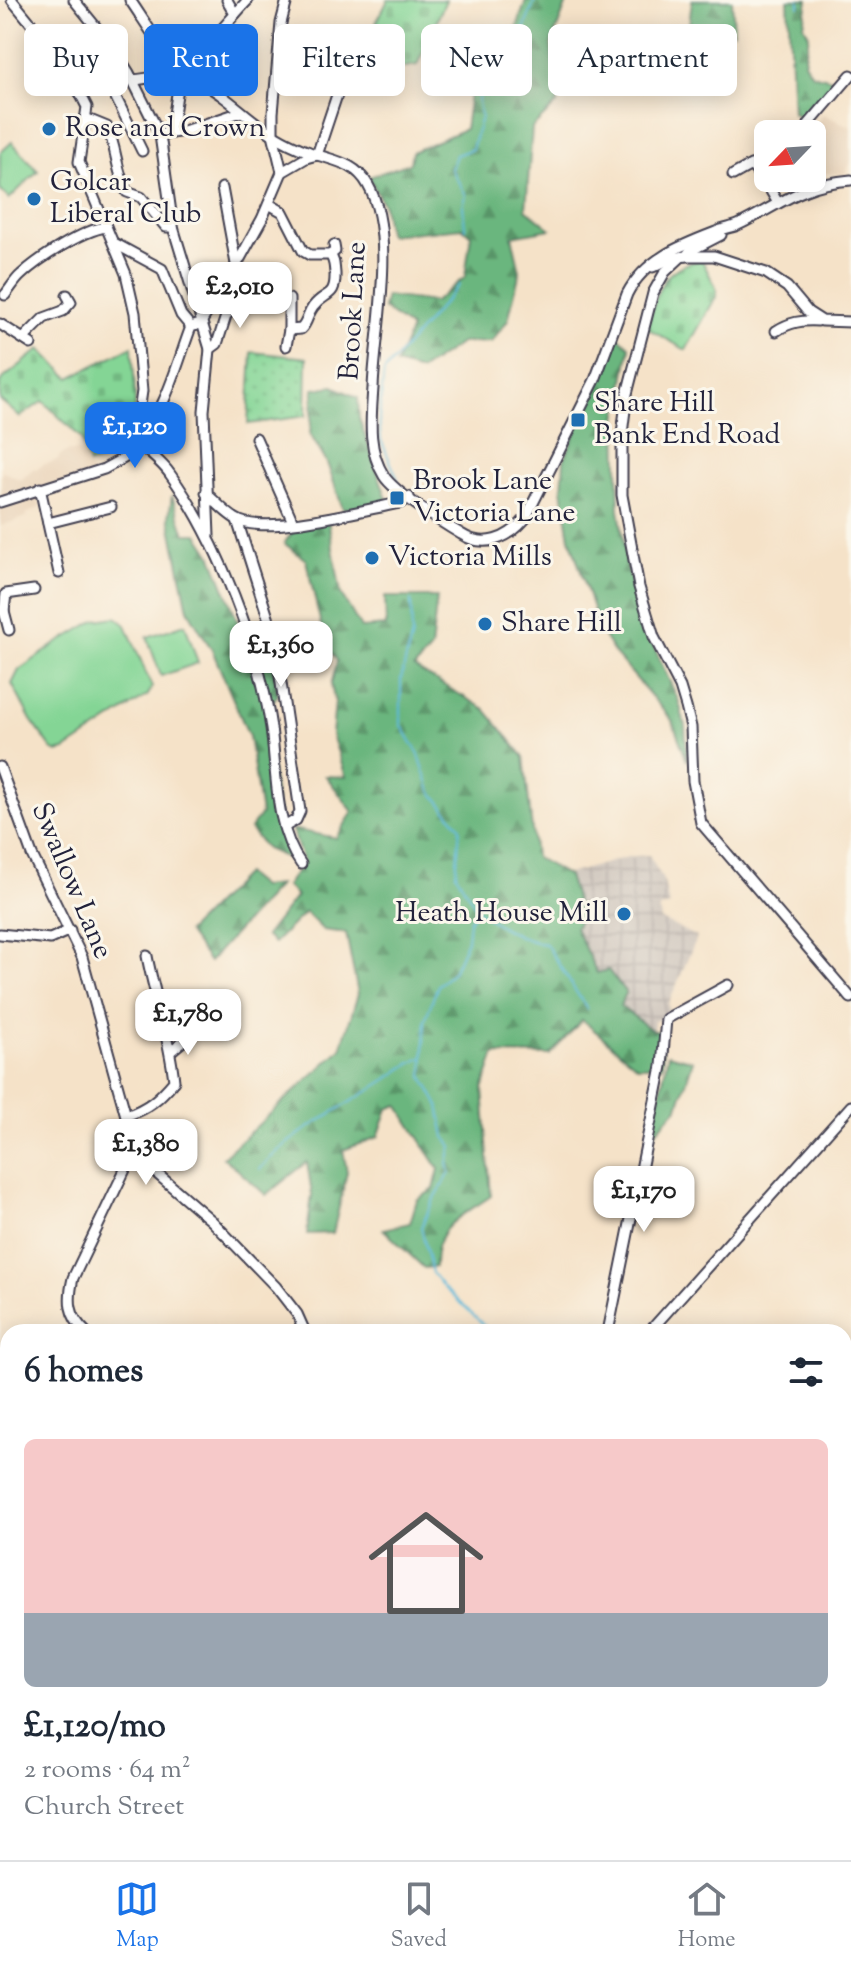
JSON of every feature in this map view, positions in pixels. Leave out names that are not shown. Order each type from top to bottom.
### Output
[{"type":"street","points":[[12,0],[32,24]]},
{"type":"street","points":[[74,0],[94,24]]},
{"type":"street","name":"Brook Lane","points":[[130,0],[147,24]]},
{"type":"street","points":[[227,0],[235,14]]},
{"type":"street","points":[[225,24],[248,0]]},
{"type":"street","points":[[282,172],[273,134],[276,68],[287,0]]},
{"type":"street","points":[[128,75],[162,135],[173,227],[195,325],[210,349],[204,411],[209,536]]},
{"type":"street","points":[[812,120],[851,75]]},
{"type":"street","points":[[131,80],[144,79]]},
{"type":"street","points":[[81,96],[87,107],[79,162],[126,274],[135,313],[142,391],[135,441]]},
{"type":"street","points":[[115,96],[142,151]]},
{"type":"street","points":[[162,135],[173,121],[177,96]]},
{"type":"street","name":"Brook Lane","points":[[220,96],[273,134],[317,155],[334,158],[359,172],[368,183],[379,213],[383,259],[373,375],[372,449],[384,478],[409,497]]},
{"type":"street","points":[[0,502],[104,469],[124,458],[135,441],[148,431],[195,325],[236,264],[269,204],[282,172],[295,163],[317,155],[337,96]]},
{"type":"street","points":[[162,135],[241,112]]},
{"type":"street","points":[[85,118],[107,127],[115,144],[122,183],[127,192],[141,197],[166,227],[173,227]]},
{"type":"street","points":[[733,175],[751,165],[778,203]]},
{"type":"street","points":[[826,181],[851,180]]},
{"type":"street","points":[[222,188],[236,264]]},
{"type":"street","points":[[796,192],[690,251],[665,272],[650,301],[627,394],[622,434],[622,495],[633,557],[654,637],[680,687],[691,727],[693,781],[701,823],[851,998]]},
{"type":"street","points":[[269,204],[283,212],[303,251],[310,255],[330,255],[335,251],[334,245]]},
{"type":"street","points":[[5,295],[21,275],[43,260],[77,238],[106,227]]},
{"type":"street","points":[[206,493],[237,520],[257,526],[400,503],[409,497],[471,539],[482,542],[497,540],[518,528],[535,502],[595,380],[634,281],[660,257],[724,228],[734,227]]},
{"type":"street","points":[[114,243],[162,269],[181,315],[195,325]]},
{"type":"street","points":[[289,330],[301,329],[307,323],[314,305],[331,294],[336,286],[334,260],[330,255]]},
{"type":"street","points":[[643,272],[672,258],[714,256],[766,273],[787,287],[808,312],[822,321]]},
{"type":"street","points":[[210,349],[217,344],[226,316],[245,286]]},
{"type":"street","points":[[0,324],[27,341],[44,318],[63,311],[71,302],[67,295]]},
{"type":"street","points":[[286,346],[289,299]]},
{"type":"street","points":[[776,331],[805,320],[851,322]]},
{"type":"street","points":[[256,438],[293,522]]},
{"type":"street","points":[[135,441],[170,473],[209,536],[250,641],[265,690],[284,827],[301,864]]},
{"type":"street","points":[[40,488],[59,573]]},
{"type":"street","points":[[48,523],[111,507]]},
{"type":"street","points":[[237,520],[274,636],[300,811],[296,820],[284,827]]},
{"type":"street","points":[[9,630],[2,611],[6,594],[34,590]]},
{"type":"street","name":"Swallow Lane","points":[[1,771],[32,855],[70,930],[97,1005],[133,1153]]},
{"type":"street","points":[[0,934],[50,939],[70,930]]},
{"type":"street","points":[[126,1116],[144,1110],[158,1100],[174,1081],[171,1051],[159,1016],[147,956]]},
{"type":"street","points":[[610,1324],[660,1078],[666,1019],[728,985]]},
{"type":"street","points":[[171,1051],[207,1021]]},
{"type":"street","points":[[656,1324],[851,1106]]},
{"type":"street","points":[[79,1324],[72,1315],[69,1294],[73,1278],[133,1153],[212,1221],[276,1287],[301,1324]]},
{"type":"shaded area","points":[[823,114],[851,127],[851,162],[845,174],[826,173],[826,120],[819,120]]},
{"type":"shaded area","points":[[78,450],[93,475],[38,492],[40,507],[26,514],[27,517],[0,526],[2,471],[21,480],[34,468],[36,470],[59,459],[66,452]]},
{"type":"shaded area","points":[[649,855],[664,882],[669,906],[659,908],[661,920],[697,937],[668,1005],[670,1013],[654,1021],[653,1031],[620,1005],[597,974],[574,927],[581,917],[568,874],[628,857]]},
{"type":"green space","points":[[388,0],[446,0],[435,24],[421,24],[421,56],[417,65],[405,67],[405,24],[376,24]]},
{"type":"green space","points":[[526,0],[568,0],[559,24],[548,24],[548,96],[557,96],[558,103],[532,128],[526,209],[551,229],[512,236],[520,271],[508,320],[491,342],[461,343],[420,371],[396,364],[411,329],[383,308],[386,296],[434,302],[465,277],[471,235],[463,228],[388,235],[383,204],[369,177],[410,163],[412,152],[465,129],[470,96],[532,96],[532,24],[518,24]]},
{"type":"green space","points":[[692,0],[732,0],[734,24],[689,24]]},
{"type":"green space","points":[[788,0],[808,0],[804,25],[809,35],[804,62],[812,74],[836,80],[805,119],[793,113]]},
{"type":"green space","points":[[12,142],[38,171],[9,199],[0,190],[0,153]]},
{"type":"green space","points":[[702,260],[717,295],[686,350],[647,328],[662,283],[677,269]]},
{"type":"green space","points":[[617,335],[630,347],[617,419],[619,509],[627,566],[642,620],[679,702],[685,726],[687,761],[672,720],[615,654],[600,630],[570,538],[562,490],[564,460]]},
{"type":"green space","points":[[132,346],[133,429],[123,450],[111,458],[89,464],[81,438],[43,401],[20,417],[0,400],[0,383],[40,349],[70,378]]},
{"type":"green space","points":[[252,352],[307,358],[306,416],[248,424]]},
{"type":"green space","points":[[333,386],[358,398],[359,418],[388,502],[343,509],[327,463],[310,434],[314,389]]},
{"type":"green space","points":[[172,496],[185,534],[198,534],[211,554],[246,642],[269,630],[278,695],[266,709],[271,767],[281,824],[294,861],[266,849],[250,829],[261,814],[249,736],[212,650],[188,610],[169,517]]},
{"type":"green space","points":[[328,520],[341,594],[361,628],[386,626],[385,597],[437,597],[431,649],[414,668],[485,709],[524,757],[535,857],[568,876],[581,917],[575,928],[597,973],[608,970],[626,993],[620,1006],[653,1031],[663,1031],[662,1066],[637,1066],[582,1020],[550,1055],[495,1054],[483,1089],[491,1196],[459,1217],[444,1232],[439,1241],[435,1267],[424,1268],[383,1229],[410,1223],[417,1200],[434,1189],[439,1169],[398,1105],[388,1109],[378,1137],[343,1150],[347,1172],[333,1233],[307,1234],[312,1194],[307,1162],[266,1195],[223,1157],[341,1049],[358,994],[346,933],[323,930],[305,912],[274,943],[265,936],[296,896],[286,886],[303,862],[292,829],[336,838],[353,812],[326,776],[346,777],[332,735],[335,702],[331,685],[337,661],[325,642],[306,560],[284,543],[297,527]]},
{"type":"green space","points":[[116,617],[126,625],[152,687],[148,695],[65,750],[57,752],[31,720],[12,684],[19,670],[56,644],[96,620]]},
{"type":"green space","points":[[185,624],[198,663],[161,676],[147,637]]},
{"type":"green space","points":[[245,874],[261,887],[279,885],[209,962],[187,932]]},
{"type":"green space","points":[[668,1054],[693,1061],[678,1107],[652,1136]]},
{"type":"waterway","points":[[465,228],[463,206],[466,195],[451,169],[456,155],[472,149],[481,117],[478,102],[480,85],[499,76],[521,37],[535,0]]},
{"type":"waterway","points":[[799,0],[799,6]]},
{"type":"waterway","points":[[398,480],[381,440],[379,419],[384,372],[459,285]]},
{"type":"waterway","points":[[411,601],[412,635],[401,679],[401,724],[419,755],[431,791],[460,827],[456,874],[477,909],[469,921],[467,940],[453,972],[438,985],[425,1020],[423,1077],[439,1106],[445,1137],[452,1146],[448,1163],[450,1173],[421,1227],[432,1273],[482,1324]]},
{"type":"waterway","points":[[478,910],[510,932],[546,944],[587,1009]]},
{"type":"waterway","points":[[260,1169],[303,1132],[422,1058]]},
{"type":"place","name":"Rose and Crown","points":[[49,129]]},
{"type":"place","name":"Golcar Liberal Club","points":[[34,199]]},
{"type":"place","name":"Share Hill Bank End Road","points":[[578,420]]},
{"type":"place","name":"Brook Lane Victoria Lane","points":[[397,498]]},
{"type":"place","name":"Victoria Mills","points":[[372,558]]},
{"type":"place","name":"Share Hill","points":[[485,624]]},
{"type":"place","name":"Heath House Mill","points":[[624,914]]}]
